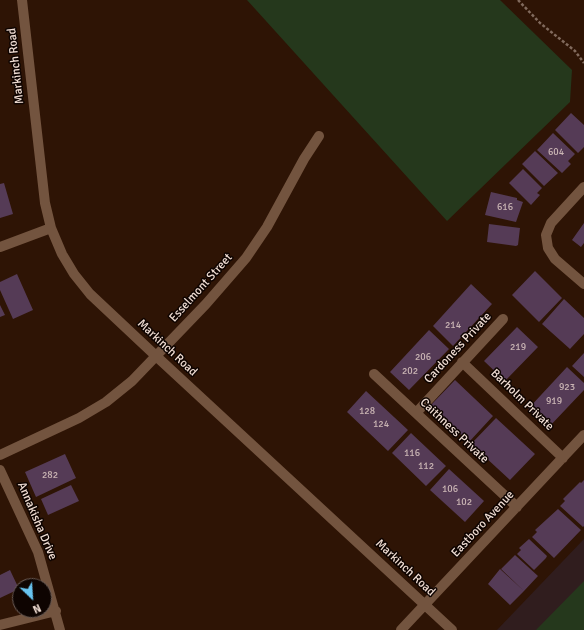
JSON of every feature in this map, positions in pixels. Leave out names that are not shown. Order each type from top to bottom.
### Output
[{"type":"street","name":"Markinch Road","points":[[22,0],[45,203],[51,228],[62,254],[74,274],[90,294],[452,630]]},
{"type":"street","name":"Esselmont Street","points":[[0,456],[79,418],[106,402],[132,381],[246,258],[267,227],[304,159],[319,136]]},
{"type":"street","points":[[584,187],[551,223],[546,235],[548,248],[555,259],[584,284]]},
{"type":"street","points":[[0,247],[51,228]]},
{"type":"street","name":"Cardoness Private","points":[[416,413],[503,319]]},
{"type":"street","name":"Barholm Private","points":[[462,362],[563,458]]},
{"type":"street","name":"Caithness Private","points":[[374,374],[517,508]]},
{"type":"street","name":"Eastboro Avenue","points":[[401,630],[584,435]]},
{"type":"street","name":"Annakisha Drive","points":[[0,470],[38,552],[56,611],[60,630]]},
{"type":"street","points":[[0,625],[56,611]]},
{"type":"path","points":[[518,0],[540,23],[575,51],[584,63]]},
{"type":"shaded area","points":[[584,539],[584,630],[497,630]]},
{"type":"green space","points":[[247,0],[500,0],[572,70],[570,102],[447,221]]},
{"type":"green space","points":[[584,581],[584,630],[536,630]]},
{"type":"building","points":[[571,113],[584,125],[584,147],[578,153],[555,130]]},
{"type":"building","points":[[553,133],[575,154],[568,161],[571,164],[562,173],[537,150]]},
{"type":"building","points":[[535,151],[558,173],[544,186],[522,164]]},
{"type":"building","points":[[523,169],[542,188],[537,193],[540,195],[531,205],[509,183]]},
{"type":"building","points":[[4,183],[13,214],[0,218],[0,184]]},
{"type":"building","points":[[491,192],[517,198],[517,200],[523,202],[516,222],[485,215]]},
{"type":"building","points":[[584,223],[584,243],[581,247],[572,240]]},
{"type":"building","points":[[489,224],[520,228],[518,245],[487,242]]},
{"type":"building","points":[[535,271],[562,298],[539,322],[512,295]]},
{"type":"building","points":[[17,274],[33,310],[13,319],[0,290],[0,282]]},
{"type":"building","points":[[471,284],[492,304],[453,346],[433,326]]},
{"type":"building","points":[[564,299],[584,318],[584,334],[570,349],[542,324]]},
{"type":"building","points":[[0,305],[5,315],[0,317]]},
{"type":"building","points":[[517,327],[538,347],[505,381],[484,361]]},
{"type":"building","points":[[429,330],[449,349],[409,390],[390,372]]},
{"type":"building","points":[[584,353],[584,377],[572,366]]},
{"type":"building","points":[[567,367],[584,383],[584,390],[548,428],[528,409]]},
{"type":"building","points":[[455,380],[493,416],[469,442],[430,406]]},
{"type":"building","points":[[366,391],[408,430],[388,451],[347,412]]},
{"type":"building","points":[[496,418],[535,454],[510,480],[471,444]]},
{"type":"building","points":[[411,433],[446,466],[426,486],[392,453]]},
{"type":"building","points":[[65,454],[76,478],[36,497],[25,472]]},
{"type":"building","points":[[449,469],[484,501],[465,522],[430,490]]},
{"type":"building","points":[[584,480],[583,527],[560,506],[565,501],[563,499],[580,482],[581,483]]},
{"type":"building","points":[[71,485],[79,501],[48,515],[41,499]]},
{"type":"building","points":[[558,509],[581,530],[554,558],[532,537],[537,532],[535,530]]},
{"type":"building","points":[[529,539],[547,556],[534,570],[517,554],[521,550],[519,548]]},
{"type":"building","points":[[515,555],[538,576],[524,591],[501,569]]},
{"type":"building","points":[[500,569],[524,591],[510,605],[488,584]]},
{"type":"building","points":[[10,570],[14,578],[12,578],[12,592],[0,598],[0,575]]}]
